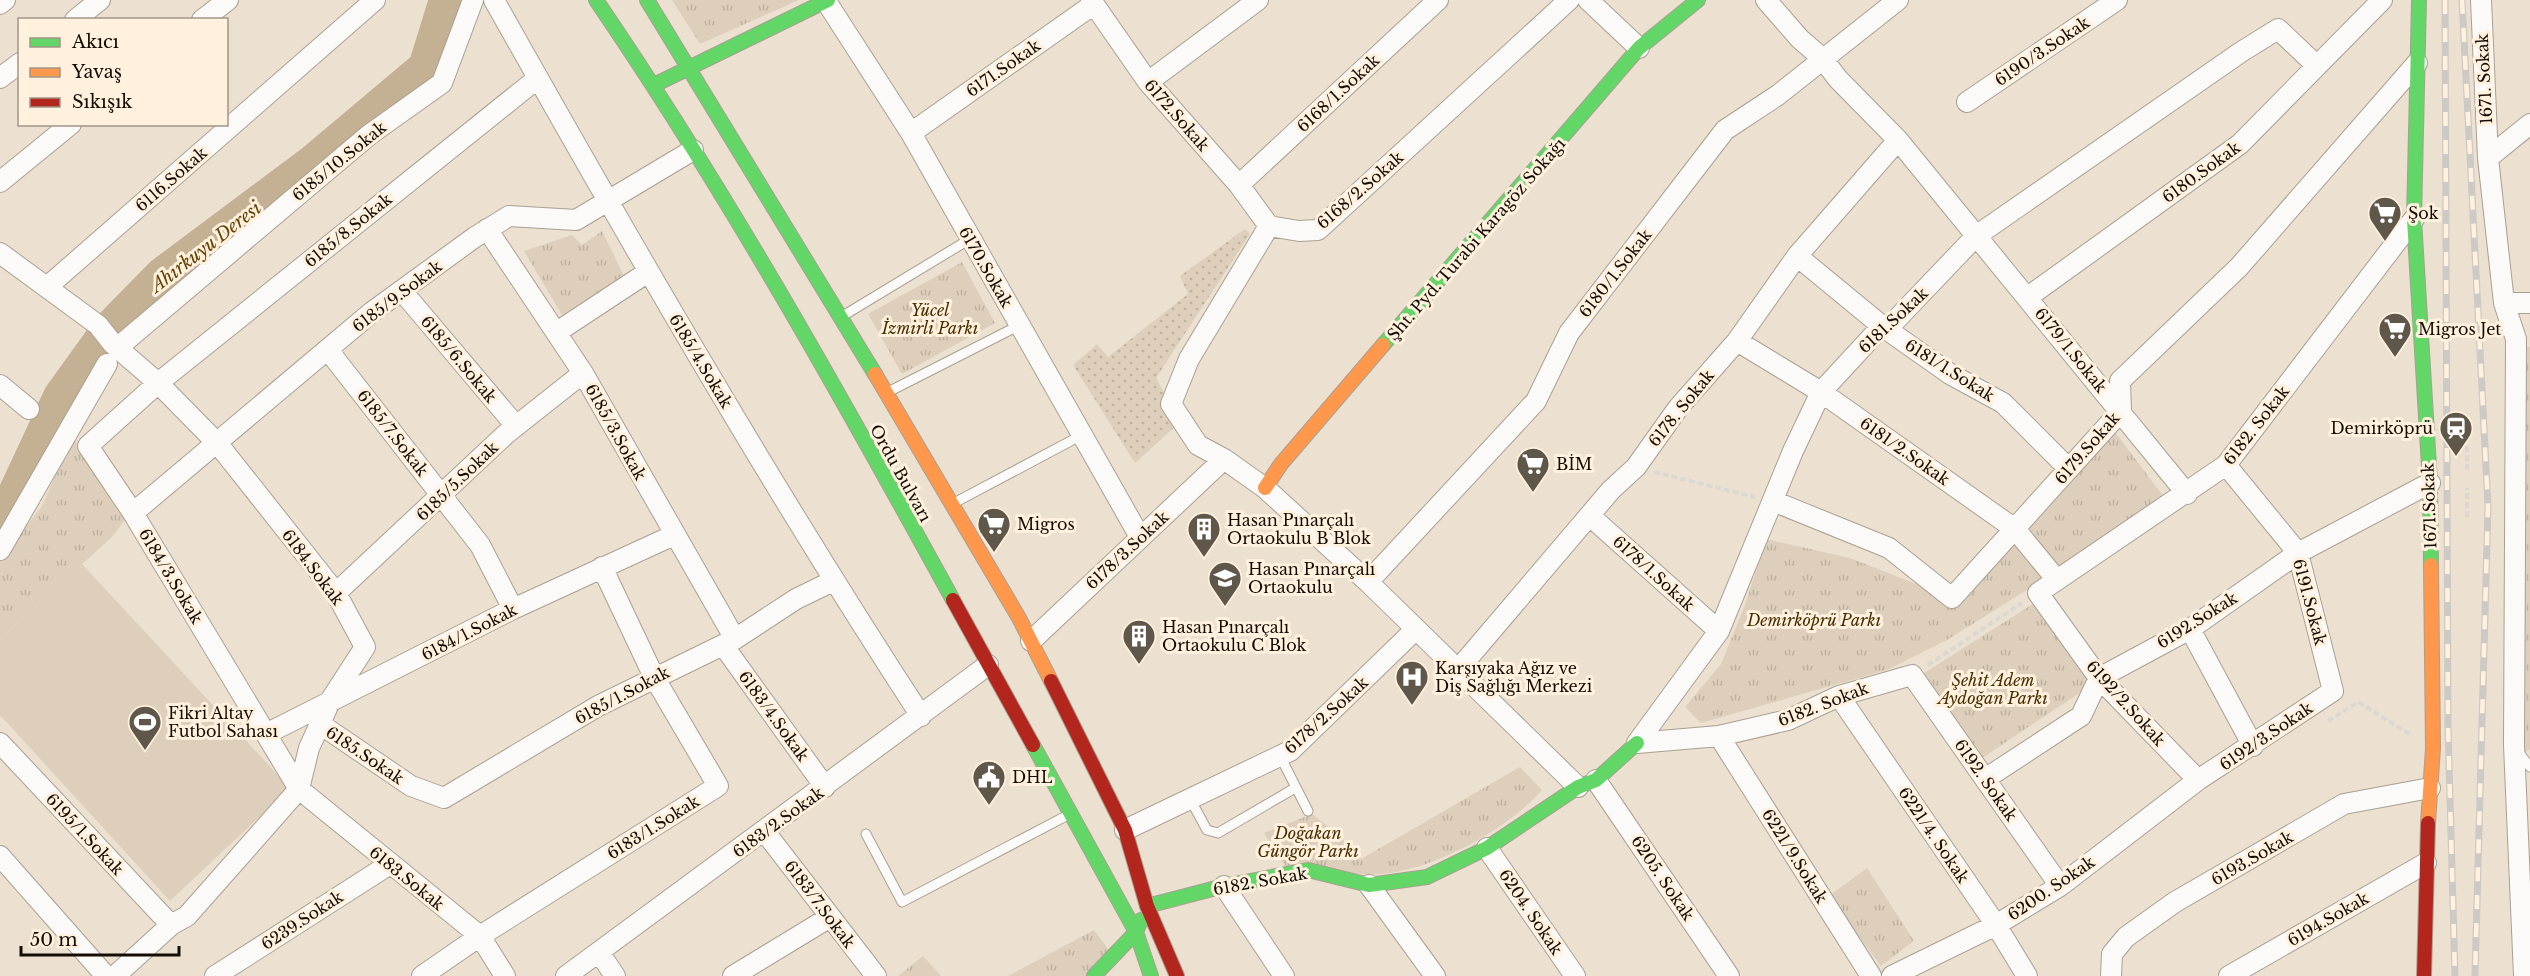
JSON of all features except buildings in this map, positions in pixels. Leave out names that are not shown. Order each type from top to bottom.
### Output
[{"type":"main road","name":"Ordu Bulvarı","points":[[596,0],[612,12],[858,429],[1136,932],[1151,976]]},
{"type":"main road","name":"Ordu Bulvarı","points":[[647,0],[690,66],[887,393],[1031,641],[1125,830],[1147,906],[1177,976]]},
{"type":"main road","name":"Şht. Pyd. Turabi Karagöz Sokağı","points":[[1265,488],[1281,464],[1639,48],[1698,0]]},
{"type":"main road","name":"1671.Sokak","points":[[2419,0],[2414,219],[2430,483],[2433,748],[2426,863],[2424,976]]},
{"type":"main road","points":[[654,86],[690,66],[827,1]]},
{"type":"main road","name":"6182. Sokak","points":[[1147,906],[1224,886],[1308,870],[1369,885],[1427,877],[1487,848],[1587,783],[1637,743]]},
{"type":"main road","points":[[1094,976],[1136,932],[1147,906]]},
{"type":"street","points":[[0,4],[5,0]]},
{"type":"street","points":[[78,18],[100,0]]},
{"type":"street","points":[[205,18],[228,0]]},
{"type":"street","name":"6116.Sokak","points":[[232,117],[375,0]]},
{"type":"street","name":"6185/10.Sokak","points":[[0,550],[112,352],[369,135],[442,83],[473,0]]},
{"type":"street","name":"6185/4.Sokak","points":[[494,0],[648,272],[832,581],[921,716]]},
{"type":"street","name":"6168/1.Sokak","points":[[1239,185],[1438,0]]},
{"type":"street","name":"6168/2.Sokak","points":[[1269,226],[1299,231],[1318,230],[1569,0]]},
{"type":"street","points":[[1587,0],[1639,48]]},
{"type":"street","points":[[1767,0],[1800,39],[1822,58],[1839,79],[1898,140],[1976,236]]},
{"type":"street","name":"6180/1.Sokak","points":[[1368,582],[1536,401],[1569,333],[1725,130],[1778,95],[1898,0]]},
{"type":"street","name":"6190/3.Sokak","points":[[1967,102],[2117,0]]},
{"type":"street","name":"6180.Sokak","points":[[2028,297],[2240,144],[2382,0]]},
{"type":"street","name":"6170.Sokak","points":[[827,1],[911,133],[1140,537]]},
{"type":"street","name":"1671. Sokak","points":[[2483,1],[2488,158]]},
{"type":"street","name":"6172.Sokak","points":[[1093,2],[1148,82],[1239,185],[1269,226]]},
{"type":"street","name":"6171.Sokak","points":[[911,133],[1093,2]]},
{"type":"street","points":[[1148,82],[1249,3]]},
{"type":"street","name":"6181.Sokak","points":[[1637,743],[1719,631],[1793,451],[1821,392],[1882,326],[1892,324],[1976,236],[2241,52],[2278,29],[2316,65]]},
{"type":"street","name":"6179.Sokak","points":[[1773,501],[1889,548],[1952,598],[2121,411],[2120,381],[2240,267],[2417,63]]},
{"type":"street","points":[[0,78],[18,64]]},
{"type":"street","name":"6185/8.Sokak","points":[[158,383],[538,78]]},
{"type":"street","points":[[2524,976],[2526,870],[2514,745],[2516,339],[2504,303],[2488,158],[2530,124]]},
{"type":"street","points":[[0,182],[69,126]]},
{"type":"street","name":"6116.Sokak","points":[[47,287],[222,126]]},
{"type":"street","name":"6178. Sokak","points":[[1457,671],[1590,516],[1636,467],[1678,408],[1737,340],[1797,256],[1898,140]]},
{"type":"street","name":"6185/9.Sokak","points":[[133,513],[218,444],[372,312],[488,229],[509,216],[576,220],[609,203],[693,150]]},
{"type":"street","name":"6182. Sokak","points":[[2038,593],[2187,494],[2226,465],[2414,219]]},
{"type":"street","points":[[1269,226],[1189,359],[1170,404],[1198,445],[1224,459],[1265,488],[1368,582],[1457,671],[1587,783]]},
{"type":"street","name":"6185/3.Sokak","points":[[488,229],[583,373],[674,535],[729,642]]},
{"type":"street","name":"6179/1.Sokak","points":[[1976,236],[2187,494]]},
{"type":"street","name":"6184.Sokak","points":[[0,253],[98,325],[112,352],[158,383],[218,444],[336,593],[365,647],[330,701],[309,748],[299,789],[187,916],[171,925],[115,976]]},
{"type":"street","name":"6181/1.Sokak","points":[[1797,256],[1882,326],[1950,374],[2004,403],[2069,469]]},
{"type":"street","points":[[556,332],[648,272]]},
{"type":"street","name":"6185/6.Sokak","points":[[402,291],[516,426]]},
{"type":"street","points":[[2504,303],[2530,303]]},
{"type":"street","name":"6181/2.Sokak","points":[[1737,340],[1821,392],[2014,529],[2057,580]]},
{"type":"street","name":"6185/7.Sokak","points":[[328,350],[480,545],[513,609]]},
{"type":"street","name":"6185/5.Sokak","points":[[336,593],[516,426],[583,373]]},
{"type":"street","name":"6184/3.Sokak","points":[[158,383],[88,446],[133,513],[299,789]]},
{"type":"street","points":[[0,385],[29,409]]},
{"type":"street","name":"6178/3.Sokak","points":[[1031,641],[1224,459]]},
{"type":"street","name":"6191.Sokak","points":[[2226,465],[2298,553],[2333,691]]},
{"type":"street","name":"6192.Sokak","points":[[2099,678],[2190,629],[2298,553],[2430,483]]},
{"type":"street","name":"6178/1.Sokak","points":[[1590,516],[1719,631]]},
{"type":"street","name":"6184/1.Sokak","points":[[266,734],[513,609],[674,535]]},
{"type":"street","points":[[602,567],[654,677]]},
{"type":"street","name":"6185/1.Sokak","points":[[411,786],[444,798],[598,706],[729,642],[796,599],[832,581]]},
{"type":"street","name":"6192/2.Sokak","points":[[2038,593],[2099,678],[2198,780]]},
{"type":"street","name":"6178/2.Sokak","points":[[1125,830],[1290,751],[1416,629]]},
{"type":"street","points":[[2190,629],[2253,746]]},
{"type":"street","name":"6183/4.Sokak","points":[[729,642],[825,787]]},
{"type":"street","name":"6183/2.Sokak","points":[[566,976],[765,832],[988,665]]},
{"type":"street","name":"6182. Sokak","points":[[1637,743],[1719,736],[1788,720],[1839,696],[1912,675]]},
{"type":"street","name":"6192. Sokak","points":[[1912,675],[2060,886]]},
{"type":"street","name":"6183/1.Sokak","points":[[480,936],[718,786],[654,677]]},
{"type":"street","points":[[1985,779],[2081,716],[2099,678]]},
{"type":"street","name":"6192/3.Sokak","points":[[2198,780],[2253,746],[2333,691]]},
{"type":"street","name":"6221/4. Sokak","points":[[1839,696],[1996,925],[2027,976]]},
{"type":"street","name":"6185.Sokak","points":[[320,724],[411,786]]},
{"type":"street","name":"6221/9.Sokak","points":[[1719,736],[1871,976]]},
{"type":"street","name":"6195/1.Sokak","points":[[0,743],[171,925]]},
{"type":"street","name":"6200. Sokak","points":[[1892,976],[1996,925],[2060,886],[2198,780]]},
{"type":"street","name":"6205. Sokak","points":[[1587,783],[1730,976]]},
{"type":"street","name":"6193.Sokak","points":[[2111,976],[2112,954],[2126,937],[2175,902],[2344,804],[2430,788]]},
{"type":"street","name":"6183.Sokak","points":[[299,789],[480,936],[505,976]]},
{"type":"street","name":"6183/7.Sokak","points":[[765,832],[876,976]]},
{"type":"street","name":"6204. Sokak","points":[[1487,848],[1575,976]]},
{"type":"street","points":[[0,856],[106,976]]},
{"type":"street","name":"6194.Sokak","points":[[2229,976],[2426,863]]},
{"type":"street","name":"6239.Sokak","points":[[215,976],[390,864]]},
{"type":"street","points":[[1369,885],[1436,976]]},
{"type":"street","points":[[1224,886],[1284,976]]},
{"type":"street","points":[[733,976],[830,917]]},
{"type":"street","points":[[422,976],[480,936]]},
{"type":"street","points":[[599,952],[615,976]]},
{"type":"lane","points":[[841,317],[970,239]]},
{"type":"lane","points":[[887,393],[1020,325]]},
{"type":"lane","points":[[952,505],[1083,434]]},
{"type":"lane","points":[[2514,745],[2530,767]]},
{"type":"lane","points":[[1280,756],[1308,811]]},
{"type":"lane","points":[[1190,799],[1207,830],[1218,833],[1295,788]]},
{"type":"lane","points":[[866,834],[902,902],[1070,814]]},
{"type":"path","points":[[2466,446],[2468,472]]},
{"type":"path","points":[[1636,467],[1773,501]]},
{"type":"path","points":[[2467,488],[2467,517]]},
{"type":"path","points":[[1912,675],[2038,593]]},
{"type":"path","points":[[2321,725],[2358,702],[2433,748]]},
{"type":"green space","points":[[672,0],[799,0],[700,44]]},
{"type":"green space","points":[[1245,229],[1250,234],[1156,378],[1180,422],[1135,463],[1073,365],[1097,344],[1108,357],[1188,294],[1180,276]]},
{"type":"green space","points":[[602,231],[624,276],[562,315],[524,251],[572,235],[582,245]]},
{"type":"green space","name":"Yücel İzmirli Parkı","points":[[962,262],[995,323],[902,374],[868,314]]},
{"type":"green space","points":[[2524,347],[2530,347],[2530,749],[2521,755]]},
{"type":"green space","name":"Demirköprü Parkı","points":[[2115,432],[2164,497],[2065,566],[1947,640],[1887,670],[1701,723],[1685,707],[1721,664],[1745,605],[1766,539],[1850,558],[1929,589],[1954,588],[2031,502]]},
{"type":"green space","points":[[72,437],[131,512],[112,537],[0,639],[0,560],[42,506]]},
{"type":"green space","name":"Fikri Altay Futbol Sahası","points":[[82,564],[290,788],[170,901],[0,715],[0,639]]},
{"type":"green space","name":"Şehit Adem Aydoğan Parkı","points":[[2036,602],[2093,684],[1979,760],[1921,675]]},
{"type":"green space","name":"Doğakan Güngör Parkı","points":[[1520,767],[1542,790],[1527,805],[1490,833],[1469,845],[1424,865],[1402,871],[1358,874],[1285,866],[1264,833],[1312,814],[1338,834],[1361,859]]},
{"type":"green space","points":[[1867,868],[1914,941],[1881,966],[1829,896]]},
{"type":"green space","points":[[1094,930],[1109,950],[1086,976],[1008,976]]},
{"type":"green space","points":[[923,956],[941,976],[898,976]]},
{"type":"waterway","name":"Ahırkuyu Deresi","points":[[0,530],[62,397],[111,329],[163,276],[313,164],[427,68],[448,0]]},
{"type":"railway","points":[[2445,0],[2448,727],[2455,976]]},
{"type":"railway","points":[[2462,0],[2488,506],[2475,976]]},
{"type":"traffic: fast","points":[[596,0],[737,220],[825,371],[953,600]]},
{"type":"traffic: fast","points":[[647,0],[875,374]]},
{"type":"traffic: fast","points":[[654,85],[828,0]]},
{"type":"traffic: fast","points":[[1383,345],[1639,48],[1698,0]]},
{"type":"traffic: fast","points":[[2419,0],[2414,219],[2430,483],[2431,565]]},
{"type":"traffic: fast","points":[[1147,906],[1224,886],[1308,870],[1369,885],[1427,877],[1487,848],[1578,787],[1596,780],[1637,743]]},
{"type":"traffic: fast","points":[[1033,745],[1136,932],[1151,976]]},
{"type":"traffic: fast","points":[[1094,976],[1136,932],[1141,920]]},
{"type":"traffic: slow","points":[[1265,488],[1281,464],[1383,345]]},
{"type":"traffic: slow","points":[[875,374],[1019,618],[1051,681]]},
{"type":"traffic: slow","points":[[2428,823],[2433,748],[2431,565]]},
{"type":"traffic: jam","points":[[953,600],[1033,745]]},
{"type":"traffic: jam","points":[[1051,681],[1125,830],[1147,906],[1177,976]]},
{"type":"traffic: jam","points":[[2424,976],[2428,823]]},
{"type":"place","name":"Şok","points":[[2385,242]]},
{"type":"place","name":"Migros Jet","points":[[2395,358]]},
{"type":"place","name":"Demirköprü","points":[[2456,457]]},
{"type":"place","name":"BİM","points":[[1533,493]]},
{"type":"place","name":"Migros","points":[[994,553]]},
{"type":"place","name":"Hasan Pınarçalı Ortaokulu B Blok","points":[[1204,558]]},
{"type":"place","name":"Hasan Pınarçalı Ortaokulu","points":[[1225,607]]},
{"type":"place","name":"Hasan Pınarçalı Ortaokulu C Blok","points":[[1139,665]]},
{"type":"place","name":"Karşıyaka Ağız ve Diş Sağlığı Merkezi","points":[[1412,706]]},
{"type":"place","name":"Fikri Altay Futbol Sahası","points":[[145,751]]},
{"type":"place","name":"DHL","points":[[989,806]]}]
